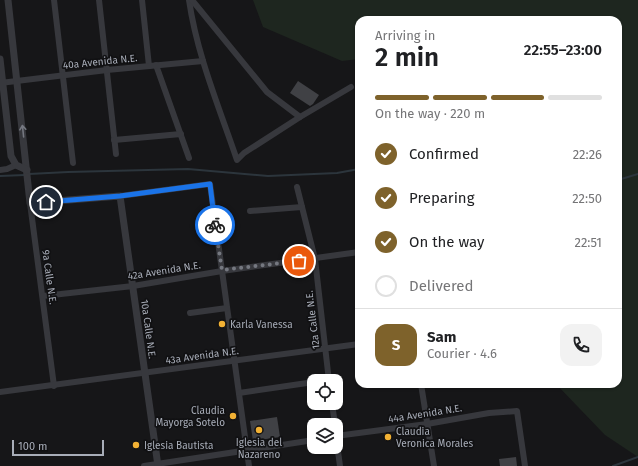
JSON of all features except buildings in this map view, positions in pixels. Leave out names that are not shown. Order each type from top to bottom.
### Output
[{"type":"street","name":"9a Calle N.E.","points":[[8,0],[30,203],[54,386]]},
{"type":"street","points":[[54,0],[73,163]]},
{"type":"street","points":[[99,0],[116,154]]},
{"type":"street","points":[[142,0],[149,66]]},
{"type":"street","points":[[189,0],[192,24],[203,61],[238,160],[244,154],[300,117],[351,88]]},
{"type":"street","points":[[192,0],[267,92],[300,117]]},
{"type":"street","points":[[0,59],[1,83],[11,156],[16,165],[27,173]]},
{"type":"street","name":"40a Avenida N.E.","points":[[1,83],[107,70],[203,61]]},
{"type":"street","points":[[156,65],[189,158]]},
{"type":"street","points":[[114,140],[181,134]]},
{"type":"street","points":[[0,170],[7,170],[16,165]]},
{"type":"street","points":[[30,203],[120,196],[210,184],[249,466]]},
{"type":"street","name":"12a Calle N.E.","points":[[297,187],[315,259],[328,374]]},
{"type":"street","name":"10a Calle N.E.","points":[[120,196],[157,465]]},
{"type":"street","points":[[250,211],[302,207]]},
{"type":"street","name":"42a Avenida N.E.","points":[[43,296],[133,286],[222,270],[355,253]]},
{"type":"street","points":[[190,313],[227,308]]},
{"type":"street","name":"43a Avenida N.E.","points":[[0,392],[54,386],[355,344]]},
{"type":"street","points":[[239,393],[307,383]]},
{"type":"street","points":[[422,388],[434,466]]},
{"type":"street","name":"44a Avenida N.E.","points":[[343,435],[427,424],[489,413],[517,411],[525,466]]},
{"type":"street","points":[[144,466],[307,441]]},
{"type":"street","points":[[338,454],[340,466]]},
{"type":"shaded area","points":[[253,0],[638,0],[638,457],[605,435],[560,388],[622,388],[622,16],[355,16],[355,59],[342,61],[263,27]]},
{"type":"waterway","points":[[29,174],[188,169],[268,176],[337,173],[355,170]]},
{"type":"waterway","points":[[622,179],[638,174]]},
{"type":"waterway","points":[[0,176],[25,175]]},
{"type":"waterway","points":[[613,466],[638,457]]},
{"type":"way so far","points":[[215,225],[222,270],[299,261]]},
{"type":"place","name":"Karla Vanessa","points":[[222,324]]},
{"type":"place","name":"Claudia Mayorga Sotelo","points":[[233,416]]},
{"type":"place","name":"Iglesia del Nazareno","points":[[259,430]]},
{"type":"place","name":"Claudia Veronica Morales","points":[[388,437]]},
{"type":"place","name":"Iglesia Bautista","points":[[136,445]]},
{"type":"route","points":[[46,202],[120,196],[210,184],[215,225]]}]
